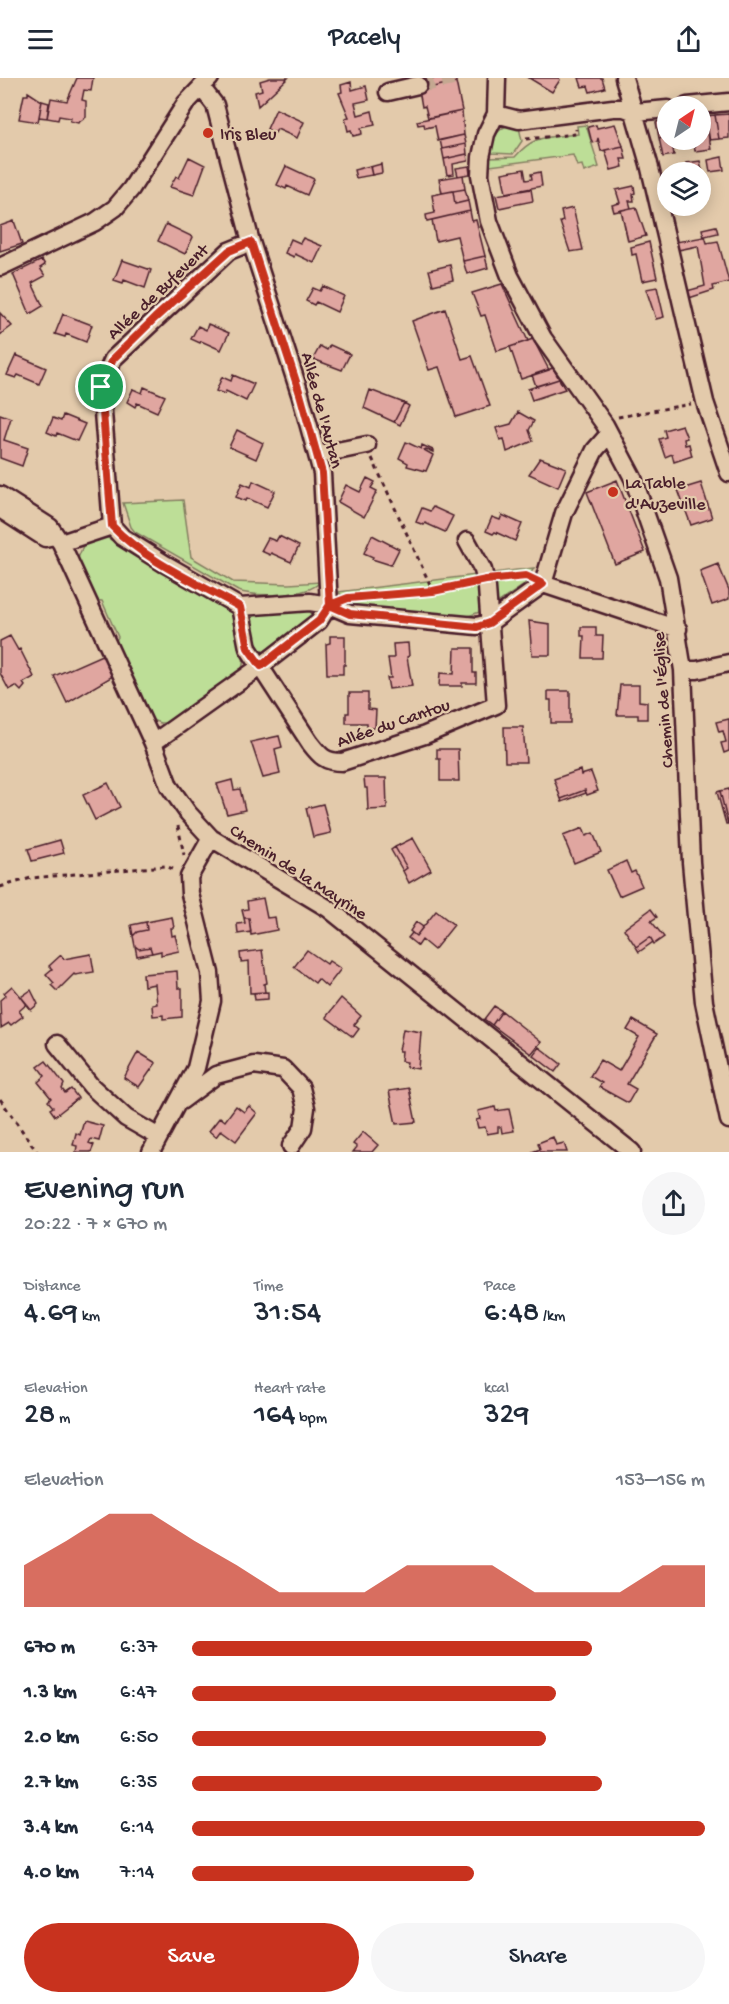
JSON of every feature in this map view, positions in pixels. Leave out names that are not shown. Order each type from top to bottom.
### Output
[{"type":"street","points":[[497,78],[496,114],[519,120],[613,108],[624,108],[635,112],[657,110]]},
{"type":"street","points":[[624,78],[635,112],[705,402],[729,473]]},
{"type":"street","points":[[0,267],[95,222],[115,208],[131,189],[186,103],[206,82]]},
{"type":"street","name":"Allée de l'Autan","points":[[206,82],[215,105],[251,242],[300,394],[322,473],[330,605]]},
{"type":"street","points":[[388,92],[418,85]]},
{"type":"street","points":[[711,104],[729,102]]},
{"type":"street","name":"Chemin de l'Église","points":[[496,114],[486,134],[481,157],[480,176],[489,221],[510,276],[543,338],[607,429],[633,478],[668,578],[683,670],[691,862],[703,990],[729,1120]]},
{"type":"street","name":"Allée de Bufevent","points":[[112,526],[101,387],[113,359],[229,251],[251,242]]},
{"type":"street","points":[[0,509],[45,538],[58,540],[112,526],[122,537],[240,607],[310,602],[330,605],[350,614],[477,627],[489,623],[543,584],[564,513],[607,429]]},
{"type":"street","points":[[317,455],[367,445]]},
{"type":"street","name":"Chemin de la Mayrine","points":[[0,495],[50,527],[153,743],[170,786],[188,813],[212,838],[329,909],[632,1152]]},
{"type":"street","points":[[467,541],[486,580],[489,623]]},
{"type":"street","points":[[543,584],[678,629]]},
{"type":"street","points":[[153,743],[261,666],[319,621],[330,605]]},
{"type":"street","name":"Allée du Cantou","points":[[240,607],[248,648],[321,758],[331,762],[342,762],[425,735],[495,705],[489,623]]},
{"type":"street","points":[[683,670],[697,670],[729,663]]},
{"type":"street","points":[[57,1044],[92,1086],[155,1144],[196,1068],[212,1001],[210,973],[190,894],[189,877],[212,838]]},
{"type":"street","points":[[177,1104],[216,1075],[254,1065],[283,1069],[301,1088],[306,1108],[303,1128],[291,1146]]},
{"type":"path","points":[[526,139],[576,134],[574,114]]},
{"type":"path","points":[[607,429],[622,415],[705,402]]},
{"type":"path","points":[[367,445],[433,591]]},
{"type":"path","points":[[330,605],[348,598],[433,591],[486,580],[526,576],[543,584]]},
{"type":"path","points":[[177,820],[189,877]]},
{"type":"path","points":[[0,887],[32,878],[166,866],[189,877]]},
{"type":"path","points":[[0,1099],[37,1152]]},
{"type":"green space","points":[[586,125],[599,167],[584,172],[582,165],[577,166],[573,155],[490,166],[490,158],[515,157],[536,140],[578,134],[577,126]]},
{"type":"green space","points":[[506,126],[519,127],[522,141],[513,154],[491,153],[496,134]]},
{"type":"green space","points":[[183,500],[191,557],[233,582],[289,584],[320,582],[314,587],[293,593],[257,594],[238,591],[135,532],[123,503]]},
{"type":"green space","points":[[103,535],[231,611],[241,633],[244,658],[241,673],[170,723],[160,723],[149,719],[113,646],[118,637],[102,601],[93,600],[76,563],[85,541]]},
{"type":"green space","points":[[534,568],[524,585],[490,608],[466,617],[359,609],[338,592]]},
{"type":"green space","points":[[309,608],[312,615],[310,620],[267,653],[253,647],[248,618],[251,613]]},
{"type":"building","points":[[77,78],[93,78],[91,91],[84,90],[82,100],[86,101],[86,117],[78,123],[70,121],[71,118],[59,116],[58,120],[47,118],[51,98],[67,101]]},
{"type":"building","points":[[270,78],[288,78],[258,106],[255,92],[262,90],[260,81]]},
{"type":"building","points":[[456,78],[456,82],[419,90],[417,81]]},
{"type":"building","points":[[529,78],[559,78],[560,80],[552,92]]},
{"type":"building","points":[[579,78],[602,78],[605,88],[590,92],[588,86],[582,87]]},
{"type":"building","points":[[351,82],[352,90],[366,86],[369,100],[355,103],[358,115],[372,111],[375,125],[361,128],[362,134],[353,136],[351,130],[348,131],[345,118],[349,117],[339,93],[342,92],[341,85]]},
{"type":"building","points":[[456,82],[462,111],[428,118],[425,106],[422,107],[419,90]]},
{"type":"building","points":[[28,92],[42,101],[38,122],[19,119],[24,95],[28,95]]},
{"type":"building","points":[[42,101],[49,103],[47,118],[39,117]]},
{"type":"building","points":[[276,109],[304,122],[297,138],[277,129],[275,133],[267,129]]},
{"type":"building","points":[[462,111],[464,135],[438,141],[435,126],[425,128],[424,124],[418,125],[417,121]]},
{"type":"building","points":[[729,114],[729,138],[719,139],[715,115]]},
{"type":"building","points":[[711,115],[715,115],[719,139],[711,140]]},
{"type":"building","points":[[615,124],[623,146],[601,151],[598,138],[597,142],[593,143],[588,127],[596,125],[597,128]]},
{"type":"building","points":[[464,135],[466,144],[442,149],[440,140]]},
{"type":"building","points":[[466,144],[467,154],[444,159],[442,149]]},
{"type":"building","points":[[623,146],[626,159],[621,159],[623,167],[611,170],[605,150]]},
{"type":"building","points":[[662,150],[673,150],[674,155],[663,157]]},
{"type":"building","points":[[467,154],[468,161],[453,164],[454,174],[447,175],[444,159]]},
{"type":"building","points":[[189,157],[205,165],[194,195],[170,187],[176,176],[179,178]]},
{"type":"building","points":[[722,157],[724,170],[711,172],[711,162],[708,160]]},
{"type":"building","points":[[381,164],[382,173],[372,175],[370,167]]},
{"type":"building","points":[[286,166],[314,179],[307,195],[287,186],[286,189],[277,185]]},
{"type":"building","points":[[370,166],[372,175],[356,178],[354,170]]},
{"type":"building","points":[[469,166],[470,174],[458,176],[456,168]]},
{"type":"building","points":[[524,169],[526,180],[532,179],[531,174],[540,172],[542,186],[506,193],[502,173]]},
{"type":"building","points":[[463,175],[465,189],[442,193],[439,179]]},
{"type":"building","points":[[634,186],[634,201],[629,201],[631,208],[614,212],[612,205],[620,203],[616,190]]},
{"type":"building","points":[[465,189],[468,201],[455,204],[453,191]]},
{"type":"building","points":[[531,189],[533,201],[499,208],[496,195]]},
{"type":"building","points":[[453,191],[455,204],[468,201],[470,211],[427,221],[426,215],[435,213],[432,195]]},
{"type":"building","points":[[636,207],[646,236],[628,241],[621,210]]},
{"type":"building","points":[[573,208],[583,250],[570,252],[560,222],[563,221],[561,211]]},
{"type":"building","points":[[470,211],[472,221],[476,220],[485,256],[463,261],[457,236],[436,241],[432,220]]},
{"type":"building","points":[[14,221],[22,244],[0,251],[0,226]]},
{"type":"building","points":[[166,224],[193,237],[185,254],[158,241]]},
{"type":"building","points":[[716,226],[718,233],[705,236],[707,243],[718,241],[729,282],[713,286],[714,290],[689,298],[687,291],[705,286],[698,246],[678,250],[676,242],[704,237],[702,229]]},
{"type":"building","points":[[303,238],[322,246],[314,263],[295,254],[294,257],[285,253],[291,239],[300,243]]},
{"type":"building","points":[[649,242],[657,278],[642,281],[636,254],[632,255],[631,247]]},
{"type":"building","points":[[485,256],[488,268],[467,274],[463,261]]},
{"type":"building","points":[[42,260],[45,265],[40,268],[45,276],[32,283],[43,306],[30,314],[13,274]]},
{"type":"building","points":[[122,260],[151,270],[145,288],[124,280],[123,283],[114,280]]},
{"type":"building","points":[[450,265],[453,280],[433,285],[429,270]]},
{"type":"building","points":[[502,284],[528,341],[497,351],[485,315],[481,316],[472,293]]},
{"type":"building","points":[[323,286],[344,296],[337,312],[316,302],[314,305],[306,301],[313,288],[320,291]]},
{"type":"building","points":[[657,287],[664,317],[656,319],[646,289]]},
{"type":"building","points":[[445,309],[462,359],[472,356],[490,406],[456,417],[439,367],[429,370],[412,321]]},
{"type":"building","points":[[0,313],[12,326],[0,335]]},
{"type":"building","points":[[63,314],[92,325],[86,342],[66,334],[65,337],[55,334]]},
{"type":"building","points":[[208,324],[229,333],[221,350],[191,339],[198,326],[206,330]]},
{"type":"building","points":[[533,339],[549,370],[521,379],[510,347]]},
{"type":"building","points":[[330,345],[350,354],[342,370],[313,359],[320,346],[327,350]]},
{"type":"building","points":[[16,355],[46,368],[39,384],[18,375],[16,378],[7,375]]},
{"type":"building","points":[[553,368],[559,379],[536,386],[532,375]]},
{"type":"building","points":[[233,375],[254,384],[246,401],[226,391],[225,394],[216,391],[222,377],[231,381]]},
{"type":"building","points":[[559,379],[565,389],[532,400],[528,389]]},
{"type":"building","points":[[144,387],[165,396],[157,412],[137,403],[135,407],[127,402],[133,389],[142,393]]},
{"type":"building","points":[[370,390],[404,403],[394,422],[364,408]]},
{"type":"building","points":[[404,403],[409,406],[400,425],[394,422]]},
{"type":"building","points":[[518,412],[534,421],[529,430],[533,441],[507,452],[504,439],[500,440],[496,428],[511,424]]},
{"type":"building","points":[[0,414],[11,418],[4,440],[28,448],[22,466],[0,458]]},
{"type":"building","points":[[63,415],[85,424],[77,441],[57,433],[56,436],[47,432],[53,418],[61,421]]},
{"type":"building","points":[[682,425],[687,438],[684,439],[685,445],[689,444],[692,456],[674,462],[672,454],[665,457],[659,439],[666,437],[664,430]]},
{"type":"building","points":[[237,430],[263,443],[256,459],[229,447]]},
{"type":"building","points":[[406,442],[421,449],[422,445],[433,450],[433,452],[424,450],[433,455],[426,471],[407,466],[408,463],[399,458]]},
{"type":"building","points":[[540,458],[566,468],[558,487],[529,474]]},
{"type":"building","points":[[367,478],[375,482],[371,488],[377,491],[364,517],[338,502],[346,485],[360,492]]},
{"type":"building","points":[[617,480],[645,552],[615,564],[587,492]]},
{"type":"building","points":[[253,481],[275,491],[267,507],[247,498],[246,501],[236,497],[242,483],[251,487]]},
{"type":"building","points":[[701,483],[712,518],[691,525],[678,490]]},
{"type":"building","points":[[433,507],[453,516],[445,532],[425,523],[424,525],[416,522],[422,508],[430,511]]},
{"type":"building","points":[[502,515],[522,524],[515,541],[495,532],[493,534],[486,531],[492,517],[500,520]]},
{"type":"building","points":[[372,535],[399,549],[391,565],[372,559],[373,557],[364,553]]},
{"type":"building","points":[[279,536],[299,546],[291,562],[261,551],[268,538],[276,541]]},
{"type":"building","points":[[718,564],[729,590],[729,599],[712,605],[700,571]]},
{"type":"building","points":[[529,621],[550,624],[550,655],[532,655]]},
{"type":"building","points":[[581,627],[596,627],[596,636],[603,636],[602,658],[583,658],[584,636],[581,636]]},
{"type":"building","points":[[10,636],[18,650],[20,649],[34,677],[23,683],[25,686],[21,691],[16,686],[9,690],[0,673],[0,641]]},
{"type":"building","points":[[330,636],[345,636],[343,674],[327,674],[326,644],[330,643]]},
{"type":"building","points":[[408,643],[409,656],[407,657],[412,686],[389,689],[387,678],[391,678],[388,658],[394,658],[393,644]]},
{"type":"building","points":[[455,648],[473,648],[473,673],[476,673],[476,683],[462,683],[462,686],[439,686],[440,673],[454,674]]},
{"type":"building","points":[[104,654],[113,676],[67,703],[54,676]]},
{"type":"building","points":[[620,685],[639,685],[639,701],[647,702],[647,719],[638,719],[638,715],[617,715]]},
{"type":"building","points":[[548,691],[570,691],[570,723],[551,723],[551,700],[548,700]]},
{"type":"building","points":[[349,693],[368,693],[368,709],[376,710],[375,728],[367,728],[367,723],[346,723],[346,713],[349,713]]},
{"type":"building","points":[[729,719],[729,751],[724,753],[721,743],[726,742],[723,731],[719,732],[716,722]]},
{"type":"building","points":[[504,727],[523,727],[526,762],[505,762]]},
{"type":"building","points":[[279,736],[282,747],[275,749],[280,774],[263,778],[251,742]]},
{"type":"building","points":[[437,749],[458,749],[459,781],[440,781],[440,759],[437,759]]},
{"type":"building","points":[[580,770],[581,775],[591,772],[598,791],[587,795],[585,790],[561,799],[554,779]]},
{"type":"building","points":[[364,778],[386,778],[387,809],[368,810]]},
{"type":"building","points":[[232,780],[234,790],[240,789],[245,810],[227,814],[217,784]]},
{"type":"building","points":[[108,783],[120,807],[95,820],[83,795]]},
{"type":"building","points":[[729,789],[729,824],[728,824],[720,791]]},
{"type":"building","points":[[585,790],[586,793],[562,802],[561,799]]},
{"type":"building","points":[[720,791],[728,824],[726,824],[717,792]]},
{"type":"building","points":[[323,804],[331,833],[313,837],[306,808]]},
{"type":"building","points":[[583,828],[586,836],[593,833],[601,852],[574,863],[563,836]]},
{"type":"building","points":[[413,838],[431,870],[409,883],[403,871],[407,868],[395,847]]},
{"type":"building","points":[[60,840],[64,853],[32,861],[28,849]]},
{"type":"building","points":[[395,847],[407,868],[403,871],[391,850]]},
{"type":"building","points":[[626,861],[631,873],[635,871],[642,886],[619,896],[607,870]]},
{"type":"building","points":[[263,898],[267,918],[275,917],[277,930],[251,935],[249,918],[244,918],[242,910],[248,909],[247,901]]},
{"type":"building","points":[[651,909],[657,917],[651,921],[664,937],[654,944],[650,937],[636,947],[624,929]]},
{"type":"building","points":[[436,911],[454,925],[434,950],[422,940],[418,946],[408,938],[412,933],[416,936]]},
{"type":"building","points":[[172,917],[174,928],[171,928],[172,936],[175,935],[179,951],[161,955],[161,951],[152,953],[150,947],[139,949],[135,946],[133,936],[137,932],[147,930],[146,922]]},
{"type":"building","points":[[244,918],[249,918],[251,932],[238,934],[237,924],[245,923]]},
{"type":"building","points":[[146,922],[147,930],[137,932],[133,936],[131,925]]},
{"type":"building","points":[[416,922],[423,927],[416,936],[410,931]]},
{"type":"building","points":[[650,937],[653,942],[639,952],[636,947]]},
{"type":"building","points":[[135,946],[139,949],[150,947],[152,953],[137,956]]},
{"type":"building","points":[[262,950],[267,983],[264,984],[265,992],[250,993],[249,961],[241,962],[240,953]]},
{"type":"building","points":[[307,950],[327,964],[329,961],[341,969],[327,987],[318,979],[315,983],[294,967]]},
{"type":"building","points":[[91,954],[94,972],[74,974],[57,991],[51,985],[54,983],[46,974],[52,969],[49,966],[61,955],[64,959]]},
{"type":"building","points":[[177,971],[178,988],[182,988],[182,1017],[163,1019],[163,1015],[153,1016],[152,1005],[157,1004],[155,984],[144,986],[143,974]]},
{"type":"building","points":[[12,986],[27,1004],[19,1011],[23,1016],[11,1025],[9,1023],[1,1028],[0,1000]]},
{"type":"building","points":[[31,990],[38,1004],[31,1010],[21,997]]},
{"type":"building","points":[[268,992],[268,999],[255,1000],[254,993]]},
{"type":"building","points":[[341,998],[361,1016],[354,1025],[359,1029],[353,1037],[326,1017]]},
{"type":"building","points":[[494,1006],[502,1011],[492,1025],[484,1019]]},
{"type":"building","points":[[502,1011],[541,1042],[531,1054],[492,1025]]},
{"type":"building","points":[[633,1020],[657,1034],[627,1084],[636,1089],[628,1103],[599,1087],[602,1083],[590,1076],[600,1060],[619,1071],[639,1037],[627,1030]]},
{"type":"building","points":[[403,1029],[421,1032],[418,1069],[406,1067],[407,1062],[401,1061],[402,1051],[399,1051]]},
{"type":"building","points":[[539,1047],[561,1064],[555,1072],[533,1055]]},
{"type":"building","points":[[138,1052],[156,1063],[139,1087],[124,1078]]},
{"type":"building","points":[[46,1061],[64,1084],[62,1089],[65,1093],[71,1089],[78,1098],[55,1116],[50,1109],[53,1107],[48,1101],[51,1098],[38,1082],[45,1076],[38,1067]]},
{"type":"building","points":[[409,1088],[416,1122],[396,1124],[389,1091]]},
{"type":"building","points":[[236,1106],[244,1112],[249,1106],[257,1113],[236,1141],[221,1130],[216,1137],[209,1131],[220,1117],[225,1121]]},
{"type":"building","points":[[495,1107],[496,1111],[509,1109],[514,1131],[502,1133],[501,1127],[498,1127],[498,1132],[487,1134],[485,1127],[478,1128],[476,1120],[480,1119],[478,1111]]},
{"type":"building","points":[[84,1121],[103,1126],[99,1141],[91,1139],[89,1143],[94,1145],[91,1152],[76,1152],[77,1146],[73,1145],[76,1133],[80,1135]]},
{"type":"building","points":[[363,1132],[378,1145],[372,1152],[353,1152],[357,1147],[353,1144]]},
{"type":"building","points":[[553,1137],[556,1145],[564,1143],[567,1152],[532,1152],[540,1149],[538,1143]]},
{"type":"tunnel","points":[[418,85],[453,78]]},
{"type":"place","name":"Iris Bleu","points":[[208,133]]},
{"type":"place","name":"La Table d'Auzeville","points":[[613,492]]},
{"type":"route","points":[[101,387],[112,526],[122,537],[240,607],[248,648],[261,666],[319,621],[330,605],[348,598],[433,591],[486,580],[526,576],[543,584],[489,623],[477,627],[350,614],[330,605],[322,473],[300,394],[251,242],[229,251],[155,318],[113,359],[101,387]]}]
